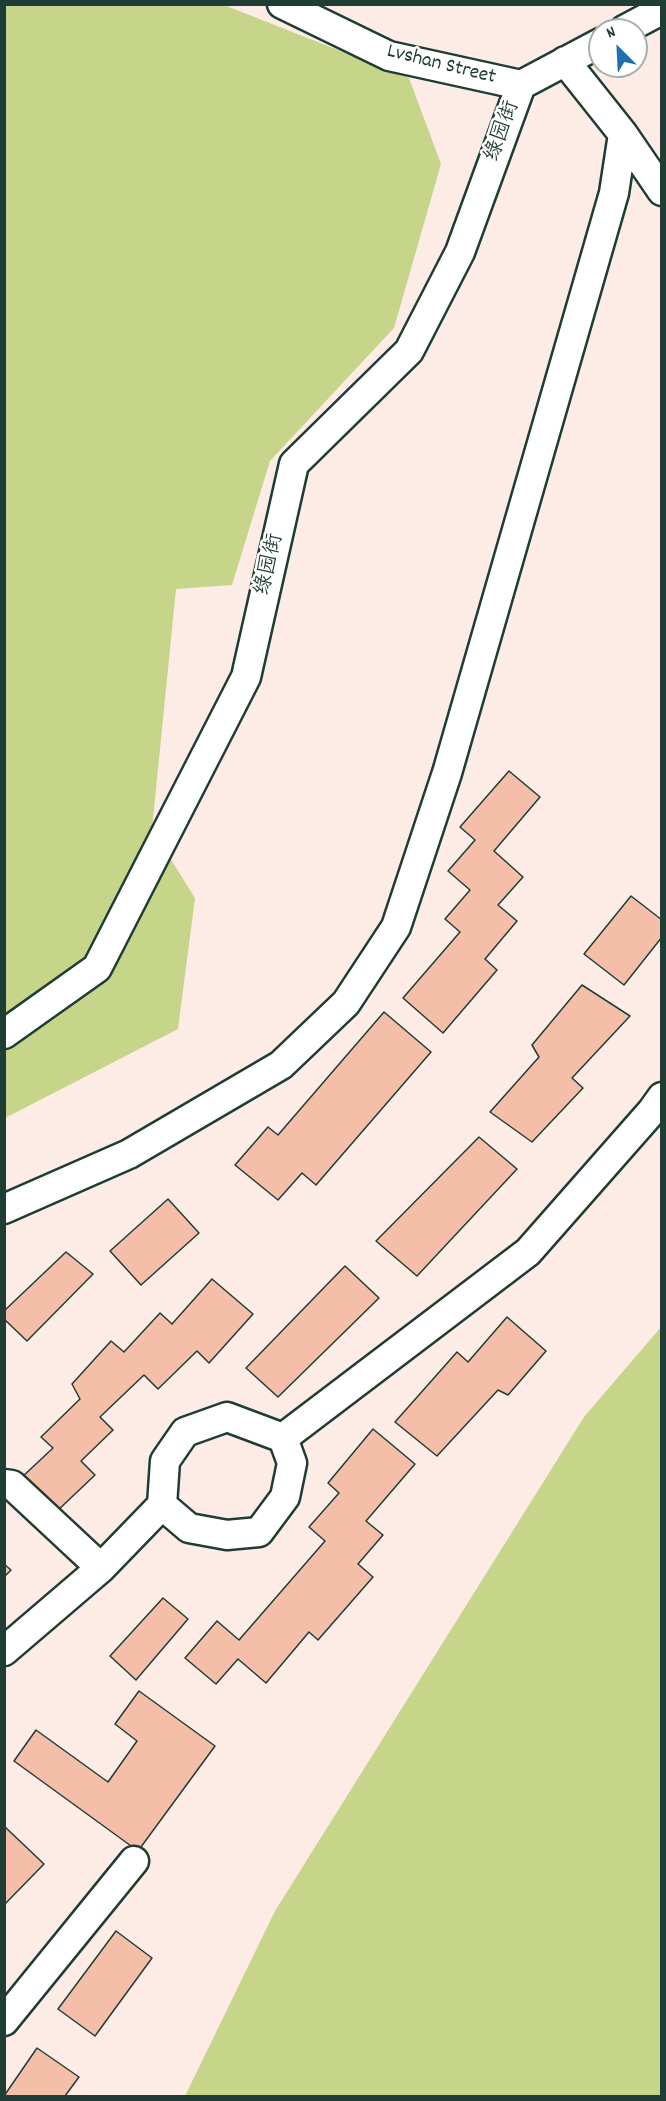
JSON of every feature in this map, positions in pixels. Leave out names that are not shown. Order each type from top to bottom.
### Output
[{"type":"street","name":"Lvshan Street","points":[[282,4],[389,56],[521,85],[588,49]]},
{"type":"street","points":[[647,18],[658,12],[662,6]]},
{"type":"street","points":[[566,61],[623,134],[662,191]]},
{"type":"street","name":"绿园街","points":[[4,1034],[97,968],[246,677],[294,464],[410,351],[460,252],[521,85]]},
{"type":"street","points":[[4,1209],[129,1154],[281,1065],[346,1004],[396,927],[447,773],[614,193],[623,134]]},
{"type":"street","points":[[283,1438],[528,1252],[652,1111],[662,1096]]},
{"type":"street","points":[[4,1651],[101,1568],[162,1505],[165,1461],[185,1432],[227,1417],[283,1438],[292,1463],[285,1497],[259,1532],[227,1535],[189,1528],[162,1505]]},
{"type":"street","points":[[4,1484],[12,1485],[101,1568]]},
{"type":"street","points":[[4,2021],[134,1861]]},
{"type":"green space","points":[[5,5],[224,5],[409,78],[441,164],[394,328],[270,461],[232,585],[176,589],[152,829],[195,898],[178,1029],[5,1118]]},
{"type":"green space","points":[[661,1327],[661,2096],[185,2096],[275,1911],[584,1417]]},
{"type":"building","points":[[509,771],[540,797],[494,851],[523,877],[498,905],[517,921],[485,959],[497,970],[443,1033],[403,998],[460,932],[445,919],[470,890],[448,871],[475,840],[460,827]]},
{"type":"building","points":[[631,896],[662,920],[662,937],[624,985],[584,954]]},
{"type":"building","points":[[582,985],[630,1016],[572,1078],[583,1088],[532,1142],[490,1112],[539,1057],[532,1045]]},
{"type":"building","points":[[384,1012],[431,1052],[316,1185],[302,1173],[278,1200],[235,1165],[268,1127],[278,1135]]},
{"type":"building","points":[[479,1137],[517,1169],[417,1276],[376,1241]]},
{"type":"building","points":[[168,1199],[199,1233],[141,1285],[110,1251]]},
{"type":"building","points":[[66,1252],[93,1274],[27,1341],[4,1319],[4,1311]]},
{"type":"building","points":[[345,1266],[379,1298],[278,1397],[246,1368]]},
{"type":"building","points":[[212,1279],[253,1314],[209,1363],[197,1351],[158,1389],[144,1375],[100,1417],[113,1430],[81,1461],[95,1475],[55,1513],[21,1478],[53,1448],[41,1437],[80,1399],[72,1384],[111,1341],[124,1352],[160,1313],[172,1324]]},
{"type":"building","points":[[507,1317],[546,1351],[508,1395],[498,1390],[437,1456],[395,1422],[457,1352],[468,1362]]},
{"type":"building","points":[[373,1429],[415,1464],[366,1521],[383,1535],[358,1564],[373,1577],[318,1640],[309,1632],[266,1683],[238,1659],[216,1684],[185,1658],[217,1621],[239,1640],[325,1541],[309,1527],[339,1493],[328,1483]]},
{"type":"building","points":[[4,1564],[11,1570],[4,1577]]},
{"type":"building","points":[[163,1598],[188,1619],[136,1680],[110,1656]]},
{"type":"building","points":[[139,1691],[215,1746],[138,1851],[14,1761],[36,1730],[108,1782],[137,1741],[115,1724]]},
{"type":"building","points":[[4,1826],[44,1864],[4,1905]]},
{"type":"building","points":[[116,1931],[152,1958],[95,2036],[58,2009]]},
{"type":"building","points":[[37,2048],[79,2077],[65,2096],[4,2096]]}]
